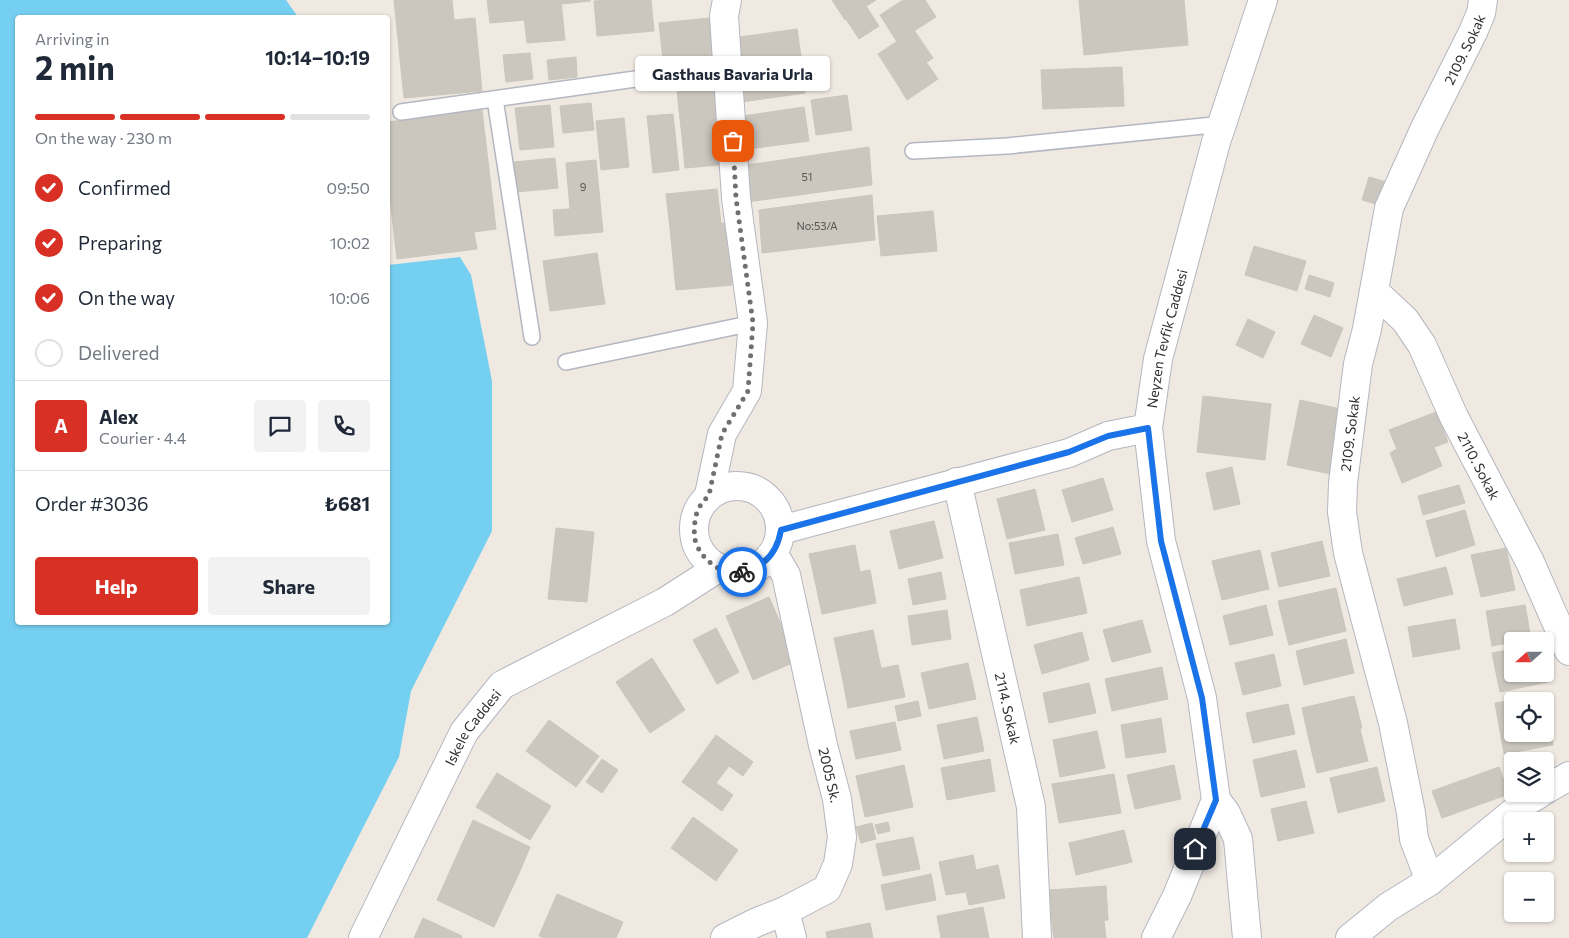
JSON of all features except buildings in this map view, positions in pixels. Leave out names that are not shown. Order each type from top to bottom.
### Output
[{"type":"street","points":[[709,495],[722,434],[748,391],[753,323],[736,198],[724,16],[727,0]]},
{"type":"street","name":"Neyzen Tevfik Caddesi","points":[[1156,938],[1177,896],[1216,800],[1202,698],[1161,541],[1148,428],[1158,359],[1222,124],[1264,0]]},
{"type":"street","name":"2109. Sokak","points":[[1430,880],[1414,839],[1411,813],[1393,723],[1348,553],[1342,512],[1343,483],[1358,364],[1374,292],[1389,208],[1425,128],[1473,32],[1481,13],[1483,0]]},
{"type":"street","name":"2110. Sokak","points":[[1374,292],[1405,320],[1422,345],[1454,417],[1530,562],[1569,651]]},
{"type":"street","points":[[777,542],[957,482],[1069,452],[1108,436],[1148,428]]},
{"type":"street","name":"2114. Sokak","points":[[957,482],[1031,807],[1037,938]]},
{"type":"street","points":[[744,486],[756,490],[766,496],[774,506],[779,517],[777,542],[765,562],[749,571],[730,572],[718,568],[700,552],[694,534],[696,515],[701,504],[709,495],[720,489],[744,486]]},
{"type":"street","name":"2005 Sk.","points":[[725,938],[757,922],[786,911],[828,889],[838,864],[842,838],[836,799],[786,574],[777,542]]},
{"type":"street","name":"Iskele Caddesi","points":[[362,938],[464,732],[502,684],[665,602],[718,568]]},
{"type":"street","points":[[1554,785],[1569,776]]},
{"type":"street","points":[[1216,800],[1226,813],[1238,838],[1247,938]]},
{"type":"street","points":[[1350,938],[1388,907],[1430,880],[1525,802]]},
{"type":"street","points":[[786,911],[792,938]]},
{"type":"lane","points":[[401,112],[728,66]]},
{"type":"lane","points":[[495,99],[532,336]]},
{"type":"lane","points":[[913,151],[1007,146],[1222,124]]},
{"type":"lane","points":[[566,362],[753,323]]},
{"type":"water","points":[[0,0],[286,0],[297,15],[15,15],[15,625],[390,625],[390,265],[460,257],[471,275],[492,381],[492,531],[411,691],[399,757],[307,938],[0,938]]},
{"type":"way so far","points":[[733,141],[736,198],[753,323],[748,391],[722,434],[709,495],[701,504],[696,515],[694,528],[695,540],[700,552],[708,561],[718,568],[730,572],[742,572]]},
{"type":"place","name":"Gasthaus Bavaria Urla","points":[[733,141]]},
{"type":"route","points":[[742,572],[755,569],[765,562],[779,542],[781,530],[1069,452],[1108,436],[1148,428],[1161,541],[1202,698],[1216,800],[1195,849]]}]
